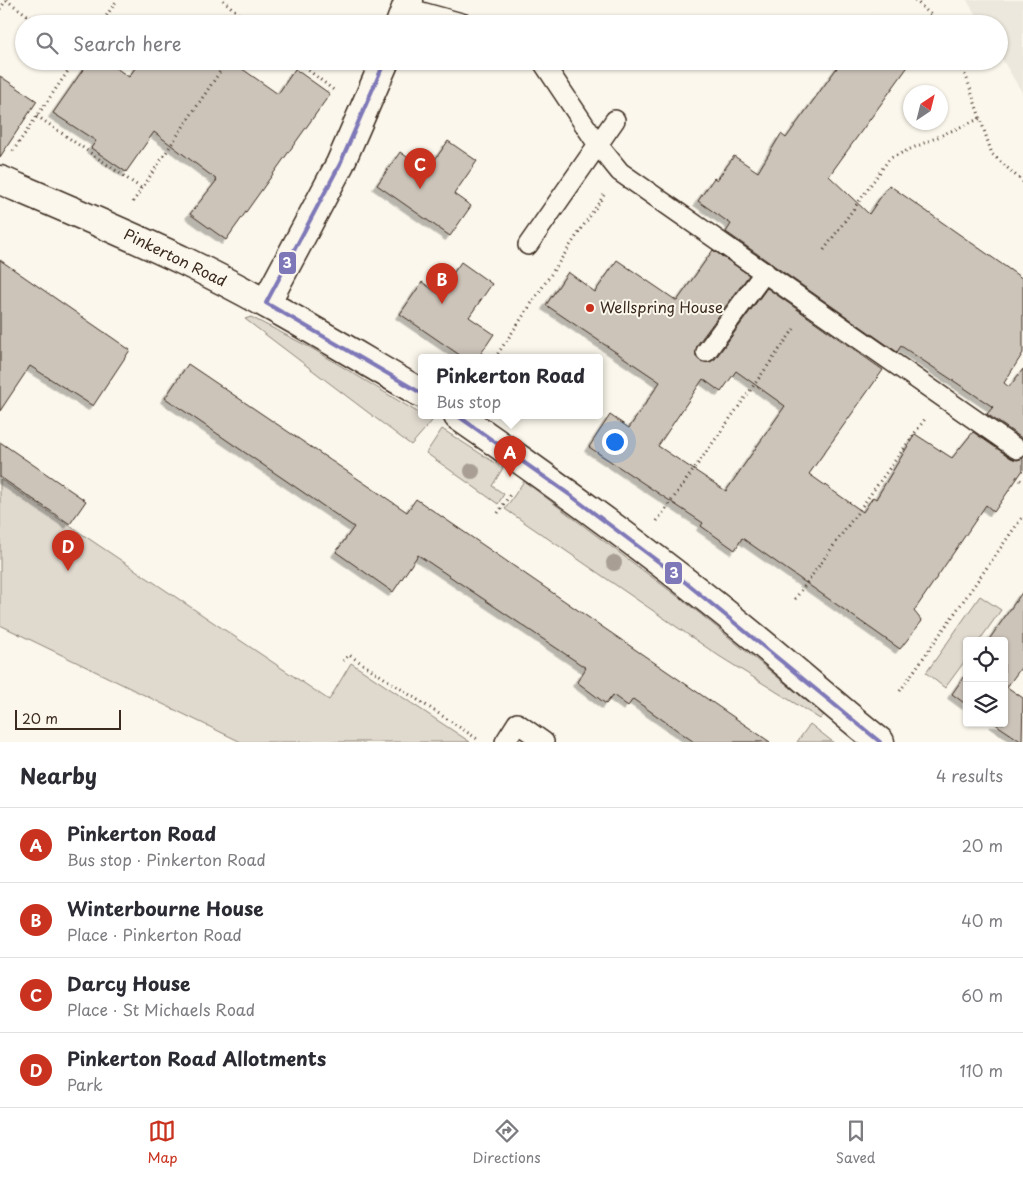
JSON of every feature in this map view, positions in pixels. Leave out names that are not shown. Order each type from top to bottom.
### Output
[{"type":"street","points":[[266,303],[340,164],[381,70]]},
{"type":"street","name":"Pinkerton Road","points":[[4,170],[266,303],[418,391]]},
{"type":"street","points":[[462,419],[557,484],[634,541],[752,635],[880,742]]},
{"type":"lane","points":[[405,10],[426,15]]},
{"type":"lane","points":[[548,70],[598,145],[620,172],[1018,448]]},
{"type":"lane","points":[[528,245],[615,120]]},
{"type":"lane","points":[[706,352],[765,272]]},
{"type":"lane","points":[[505,742],[517,723],[544,742]]},
{"type":"path","points":[[0,9],[6,0],[27,15]]},
{"type":"path","points":[[107,15],[117,0]]},
{"type":"path","points":[[223,0],[240,15]]},
{"type":"path","points":[[915,0],[931,15]]},
{"type":"path","points":[[4,170],[37,116],[70,70]]},
{"type":"path","points":[[129,210],[141,188],[221,70]]},
{"type":"path","points":[[308,70],[339,94]]},
{"type":"path","points":[[962,70],[981,118],[992,154],[1023,182]]},
{"type":"path","points":[[37,116],[141,188]]},
{"type":"path","points":[[824,250],[890,158],[981,118]]},
{"type":"path","points":[[498,354],[620,172]]},
{"type":"path","points":[[653,525],[797,325]]},
{"type":"path","points":[[795,599],[943,395]]},
{"type":"path","points":[[900,691],[1023,516]]},
{"type":"path","points":[[343,661],[349,655],[481,742]]},
{"type":"shaded area","points":[[967,0],[1023,0],[1023,94],[1008,69],[1008,15],[976,15]]},
{"type":"shaded area","points":[[251,317],[313,349],[418,413],[418,419],[429,419],[432,421],[411,445],[245,319]]},
{"type":"shaded area","points":[[442,429],[503,468],[492,486],[504,494],[498,504],[426,453]]},
{"type":"shaded area","points":[[0,479],[329,700],[351,663],[470,742],[241,742],[0,625]]},
{"type":"shaded area","points":[[524,481],[693,608],[824,715],[820,719],[719,656],[505,509]]},
{"type":"shaded area","points":[[980,596],[1001,610],[982,637],[963,637],[963,663],[945,688],[926,673]]},
{"type":"shaded area","points":[[810,724],[833,742],[797,742]]},
{"type":"building","points":[[83,70],[119,70],[129,77],[134,70],[244,70],[278,94],[294,70],[296,70],[330,94],[226,240],[190,214],[217,180],[154,132],[126,172],[91,148],[96,141],[53,113]]},
{"type":"building","points":[[835,70],[906,70],[829,176],[869,214],[889,185],[1023,279],[1023,353],[1004,383],[1009,387],[1023,369],[1023,439],[987,414],[993,407],[901,346],[897,352],[726,232],[731,224],[698,201],[714,178],[717,180],[734,156],[758,172],[781,134],[786,138]]},
{"type":"building","points":[[0,76],[37,101],[0,157]]},
{"type":"building","points":[[448,141],[477,161],[454,194],[471,206],[450,236],[377,185],[400,152],[427,171]]},
{"type":"building","points":[[713,250],[749,275],[697,345],[696,356],[700,361],[710,362],[715,359],[767,288],[883,370],[809,474],[863,512],[873,497],[876,499],[915,434],[952,458],[973,432],[1011,458],[1017,460],[1023,458],[1023,470],[994,512],[986,505],[914,611],[922,621],[900,649],[742,538],[735,550],[701,526],[703,523],[589,447],[610,415],[629,428],[660,382],[546,305],[568,272],[595,292],[617,260],[677,301]],"holes":[[[736,371],[785,406],[726,491],[658,446],[703,379],[721,392]]]},
{"type":"building","points":[[0,260],[130,350],[93,406],[30,366],[0,411]]},
{"type":"building","points":[[461,262],[492,284],[469,317],[494,334],[481,354],[458,354],[400,314],[422,282],[439,294]]},
{"type":"building","points":[[188,364],[407,512],[416,499],[770,742],[694,742],[633,699],[628,706],[613,695],[606,704],[577,682],[586,668],[418,555],[393,592],[336,552],[354,527],[165,398]]},
{"type":"building","points":[[0,442],[86,501],[70,524],[0,477]]},
{"type":"building","points":[[1023,591],[1023,665],[1008,686],[1008,637],[991,637]]},
{"type":"building","points":[[963,678],[963,702],[952,694]]},
{"type":"building","points":[[1008,688],[1023,698],[1022,742],[1000,727],[1008,727]]},
{"type":"transit line","name":"3","points":[[381,70],[340,164],[266,303],[418,391]]},
{"type":"transit line","name":"3","points":[[462,419],[570,495],[680,578],[880,742]]},
{"type":"place","name":"Darcy House","points":[[420,189]]},
{"type":"place","name":"Winterbourne House","points":[[442,304]]},
{"type":"place","name":"Wellspring House","points":[[590,308]]},
{"type":"place","name":"Pinkerton Road","points":[[510,477]]},
{"type":"place","name":"Pinkerton Road Allotments","points":[[68,571]]}]
